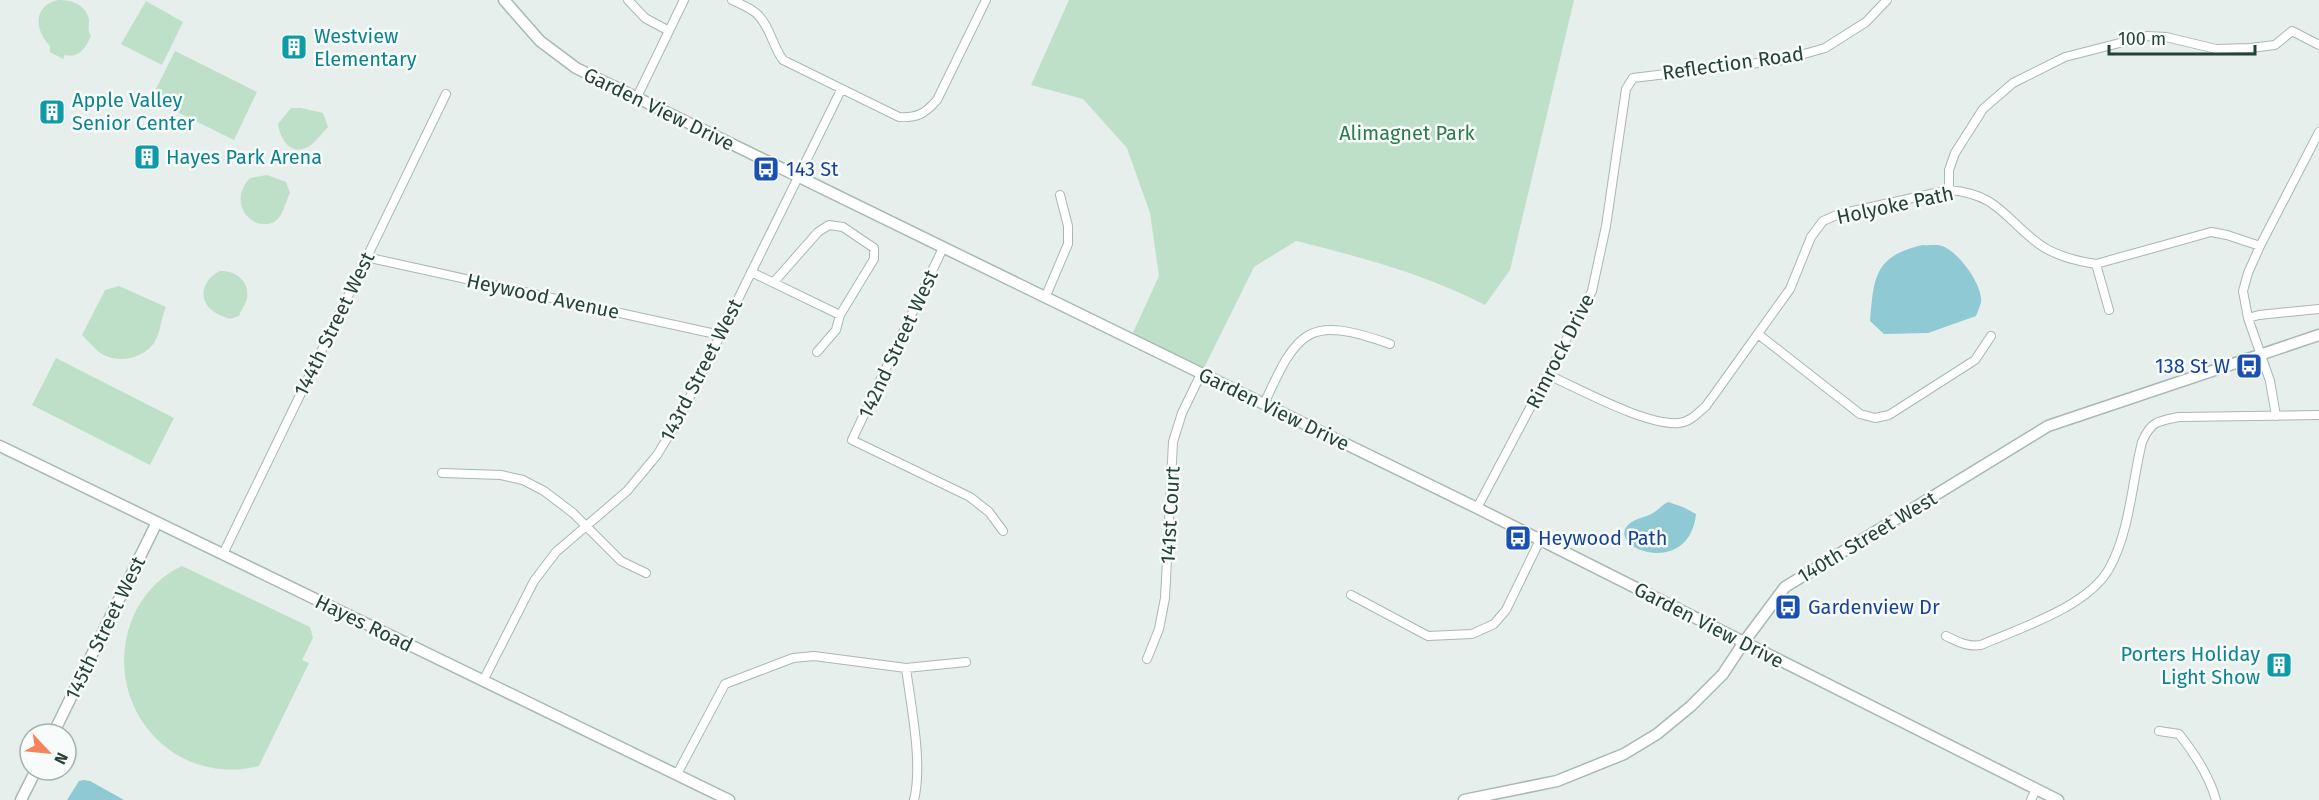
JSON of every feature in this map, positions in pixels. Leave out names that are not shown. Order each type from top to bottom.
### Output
[{"type":"street","name":"Garden View Drive","points":[[504,0],[540,41],[567,62],[636,99],[1477,508],[2058,800]]},
{"type":"street","points":[[628,0],[645,18],[669,31]]},
{"type":"street","points":[[636,99],[684,0]]},
{"type":"street","points":[[732,0],[755,12],[765,23],[774,47],[783,60],[899,117],[914,117],[927,112],[937,100],[986,0]]},
{"type":"street","name":"Reflection Road","points":[[1633,78],[1783,60],[1826,48],[1866,22],[1887,0]]},
{"type":"street","points":[[1949,190],[1949,170],[1955,153],[1983,109],[2013,83],[2065,57],[2147,36],[2166,37],[2216,49],[2250,48],[2275,45],[2292,31],[2319,45]]},
{"type":"street","name":"Rimrock Drive","points":[[1477,508],[1592,291],[1606,226],[1626,89],[1633,78]]},
{"type":"street","name":"143rd Street West","points":[[483,681],[534,581],[556,552],[627,491],[657,454],[679,419],[841,90]]},
{"type":"street","name":"144th Street West","points":[[223,554],[446,94]]},
{"type":"street","points":[[2276,416],[2270,381],[2248,318],[2243,291],[2260,246],[2319,132]]},
{"type":"street","name":"Holyoke Path","points":[[1548,375],[1651,421],[1680,423],[1694,417],[1706,406],[1790,289],[1811,237],[1823,221],[1839,214],[1949,190],[1967,192],[1989,199],[2040,245],[2059,255],[2096,264],[2211,232],[2227,234],[2260,246]]},
{"type":"street","points":[[1045,298],[1068,244],[1068,226],[1060,195]]},
{"type":"street","points":[[774,282],[818,232],[829,225],[843,227],[874,248],[874,259],[840,315],[836,330],[817,352]]},
{"type":"street","name":"142nd Street West","points":[[943,248],[852,440],[970,497],[989,512],[1003,531]]},
{"type":"street","name":"Heywood Avenue","points":[[366,258],[720,335]]},
{"type":"street","points":[[2096,264],[2109,310]]},
{"type":"street","points":[[751,272],[840,315]]},
{"type":"street","points":[[2248,318],[2319,309]]},
{"type":"street","points":[[1264,404],[1278,373],[1294,347],[1306,334],[1323,330],[1358,333],[1390,344]]},
{"type":"street","points":[[1758,334],[1860,414],[1875,418],[1889,415],[1975,360],[1991,336]]},
{"type":"street","name":"140th Street West","points":[[1464,800],[1557,781],[1624,754],[1657,734],[1691,706],[1723,674],[1785,586],[2048,426],[2319,335]]},
{"type":"street","name":"141st Court","points":[[1147,659],[1159,629],[1166,598],[1173,442],[1182,414],[1201,374]]},
{"type":"street","points":[[1946,636],[1964,645],[1981,645],[2067,607],[2098,584],[2110,568],[2118,548],[2142,442],[2148,428],[2158,421],[2179,417],[2319,415]]},
{"type":"street","name":"Hayes Road","points":[[0,446],[729,800]]},
{"type":"street","points":[[442,473],[501,475],[523,480],[544,491],[587,525],[621,561],[646,573]]},
{"type":"street","name":"145th Street West","points":[[59,722],[157,522]]},
{"type":"street","points":[[1352,595],[1428,636],[1472,634],[1494,624],[1506,610],[1540,540]]},
{"type":"street","points":[[677,774],[725,684],[793,658],[814,656],[906,668],[966,662]]},
{"type":"street","points":[[906,668],[917,765],[914,800]]},
{"type":"street","points":[[2159,731],[2179,734],[2196,755],[2212,786],[2216,800]]},
{"type":"street","points":[[21,800],[30,782]]},
{"type":"street","points":[[2031,800],[2036,789]]},
{"type":"green space","points":[[58,0],[71,2],[83,8],[88,16],[91,36],[78,54],[65,55],[63,59],[50,52],[50,46],[39,26],[40,13],[50,3]]},
{"type":"green space","name":"Alimagnet Park","points":[[1069,0],[1574,0],[1510,270],[1485,305],[1416,275],[1296,241],[1254,267],[1201,374],[1130,339],[1159,276],[1150,213],[1127,148],[1083,99],[1031,85]]},
{"type":"green space","points":[[146,1],[183,22],[162,65],[121,44]]},
{"type":"green space","points":[[175,51],[257,92],[234,140],[151,99]]},
{"type":"green space","points":[[291,108],[323,113],[328,127],[304,149],[293,149],[288,146],[279,130],[278,124]]},
{"type":"green space","points":[[267,175],[286,182],[290,193],[278,219],[270,224],[262,224],[247,216],[242,208],[241,199],[243,189],[250,178]]},
{"type":"green space","points":[[220,271],[231,272],[246,286],[246,300],[239,316],[230,319],[210,308],[204,297],[209,279]]},
{"type":"green space","points":[[119,286],[166,307],[158,334],[149,349],[136,356],[120,359],[105,356],[82,335],[105,290]]},
{"type":"green space","points":[[56,358],[174,418],[150,465],[32,405]]},
{"type":"green space","points":[[182,566],[310,627],[313,638],[302,660],[309,663],[259,766],[228,770],[198,764],[173,752],[152,733],[136,710],[126,683],[124,653],[131,622],[139,605],[151,589],[165,576]]},
{"type":"water","points":[[1923,245],[1940,245],[1962,261],[1974,278],[1981,295],[1976,316],[1928,333],[1884,334],[1870,321],[1873,292],[1880,271],[1895,255]]},
{"type":"water","points":[[1668,502],[1696,514],[1690,534],[1679,546],[1666,552],[1651,552],[1638,549],[1628,542],[1624,534],[1628,525],[1653,513]]},
{"type":"water","points":[[84,780],[124,800],[67,800],[79,781]]},
{"type":"place","name":"Westview Elementary","points":[[294,47]]},
{"type":"place","name":"Apple Valley Senior Center","points":[[52,112]]},
{"type":"place","name":"Hayes Park Arena","points":[[147,157]]},
{"type":"place","name":"143 St","points":[[766,169]]},
{"type":"place","name":"138 St W","points":[[2249,366]]},
{"type":"place","name":"Heywood Path","points":[[1518,538]]},
{"type":"place","name":"Gardenview Dr","points":[[1788,607]]},
{"type":"place","name":"Porters Holiday Light Show","points":[[2279,665]]}]
